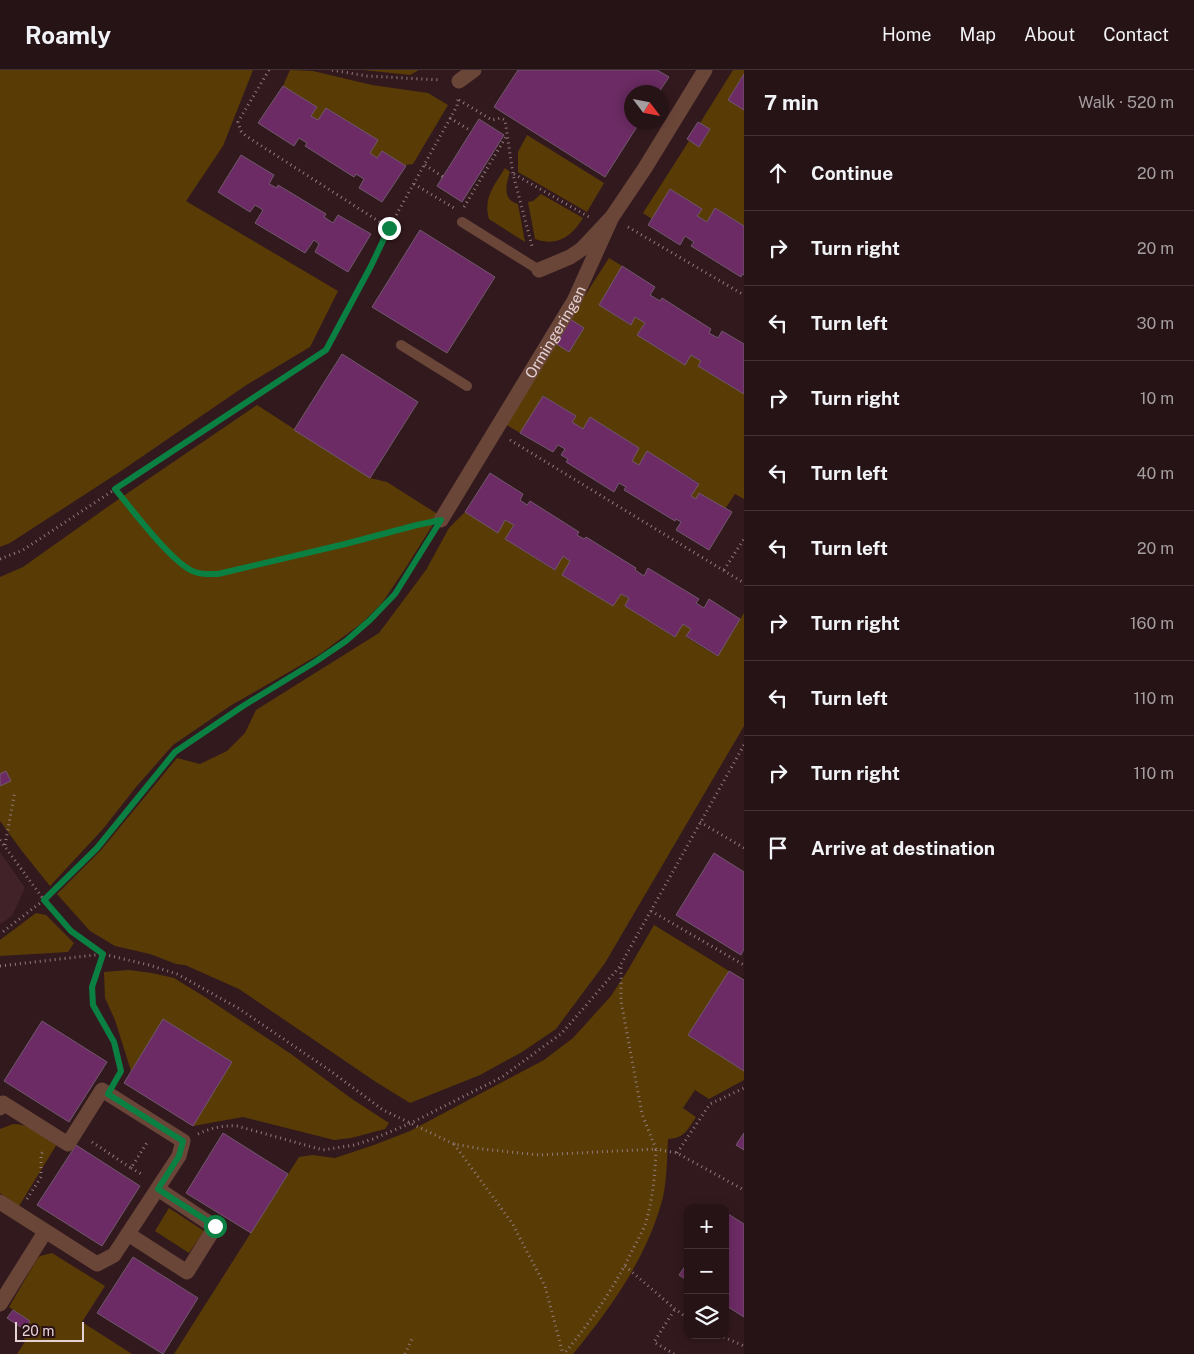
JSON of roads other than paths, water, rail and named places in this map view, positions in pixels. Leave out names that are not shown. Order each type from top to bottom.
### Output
[{"type":"street","points":[[459,81],[474,70]]},
{"type":"street","points":[[539,270],[570,257],[582,249],[612,217],[705,70]]},
{"type":"street","name":"Ormingeringen","points":[[441,520],[574,301],[612,217]]},
{"type":"street","points":[[0,1108],[3,1103],[68,1144],[102,1090],[183,1141],[179,1156],[114,1255],[97,1264],[0,1202]]},
{"type":"street","points":[[128,1234],[187,1272],[215,1226],[158,1189]]},
{"type":"street","points":[[0,1304],[45,1232]]},
{"type":"lane","points":[[460,215],[539,270]]},
{"type":"lane","points":[[401,345],[467,386]]}]
